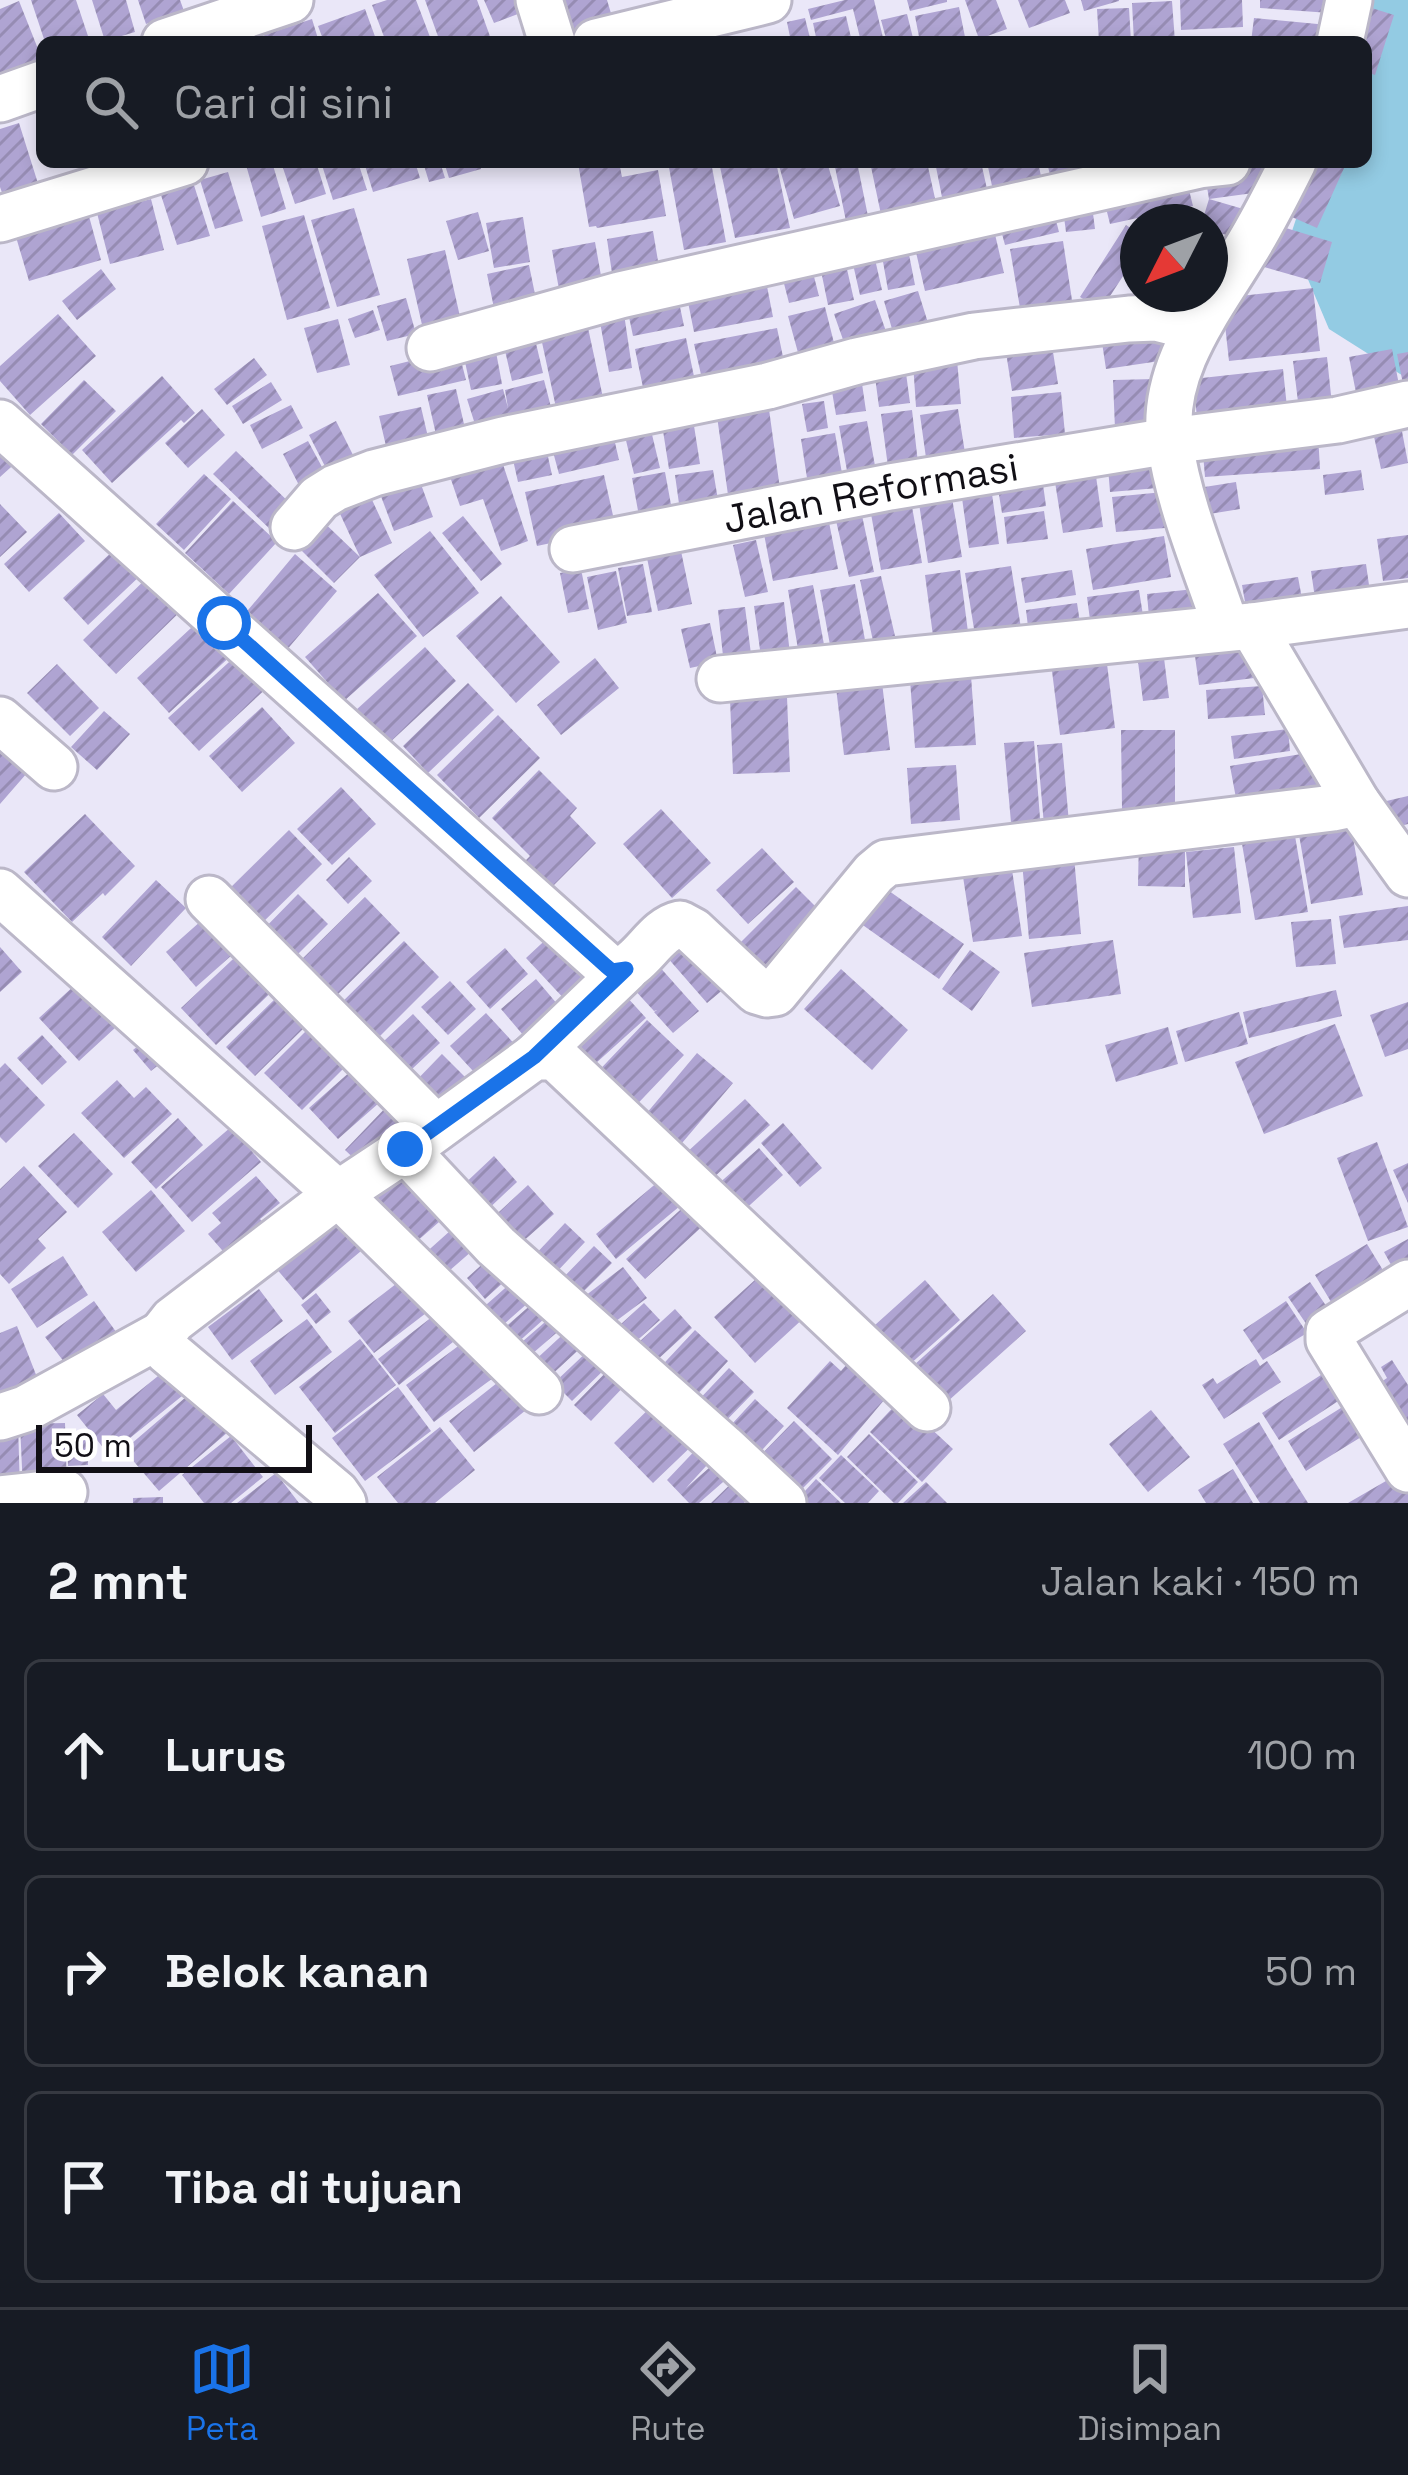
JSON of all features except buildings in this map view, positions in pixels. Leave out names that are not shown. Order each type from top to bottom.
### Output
[{"type":"street","points":[[183,36],[290,0]]},
{"type":"street","points":[[539,0],[550,36]]},
{"type":"street","points":[[620,36],[767,0]]},
{"type":"street","points":[[1341,36],[1349,0]]},
{"type":"street","points":[[0,99],[36,86]]},
{"type":"street","points":[[0,219],[166,168]]},
{"type":"street","points":[[430,348],[620,295],[1186,168]]},
{"type":"street","points":[[1290,168],[1269,211],[1196,328],[1171,393],[1169,441],[1184,500],[1239,626],[1408,874]]},
{"type":"street","points":[[294,527],[319,498],[374,473],[974,335],[1156,318],[1196,328]]},
{"type":"street","name":"Jalan Reformasi","points":[[573,549],[890,488],[1169,441],[1338,420],[1408,404]]},
{"type":"street","points":[[0,423],[606,966],[612,971],[626,969]]},
{"type":"street","points":[[720,679],[1408,605]]},
{"type":"street","points":[[0,720],[53,767]]},
{"type":"street","points":[[0,1417],[162,1334],[173,1320],[338,1194],[534,1057],[667,928],[680,924],[757,991],[775,993],[886,863],[1357,802]]},
{"type":"street","points":[[0,892],[338,1194],[539,1391]]},
{"type":"street","points":[[209,899],[420,1138],[496,1246],[783,1503]]},
{"type":"street","points":[[534,1057],[555,1057],[927,1408]]},
{"type":"street","points":[[1408,1283],[1329,1332],[1329,1340],[1408,1469]]},
{"type":"street","points":[[162,1334],[167,1351],[344,1503]]},
{"type":"street","points":[[0,1498],[64,1492]]},
{"type":"water","points":[[1362,0],[1408,0],[1408,379],[1329,329],[1290,237],[1313,168],[1372,168],[1372,36],[1365,36]]},
{"type":"route","points":[[224,623],[606,966],[612,971],[626,969],[534,1057],[405,1149]]}]
